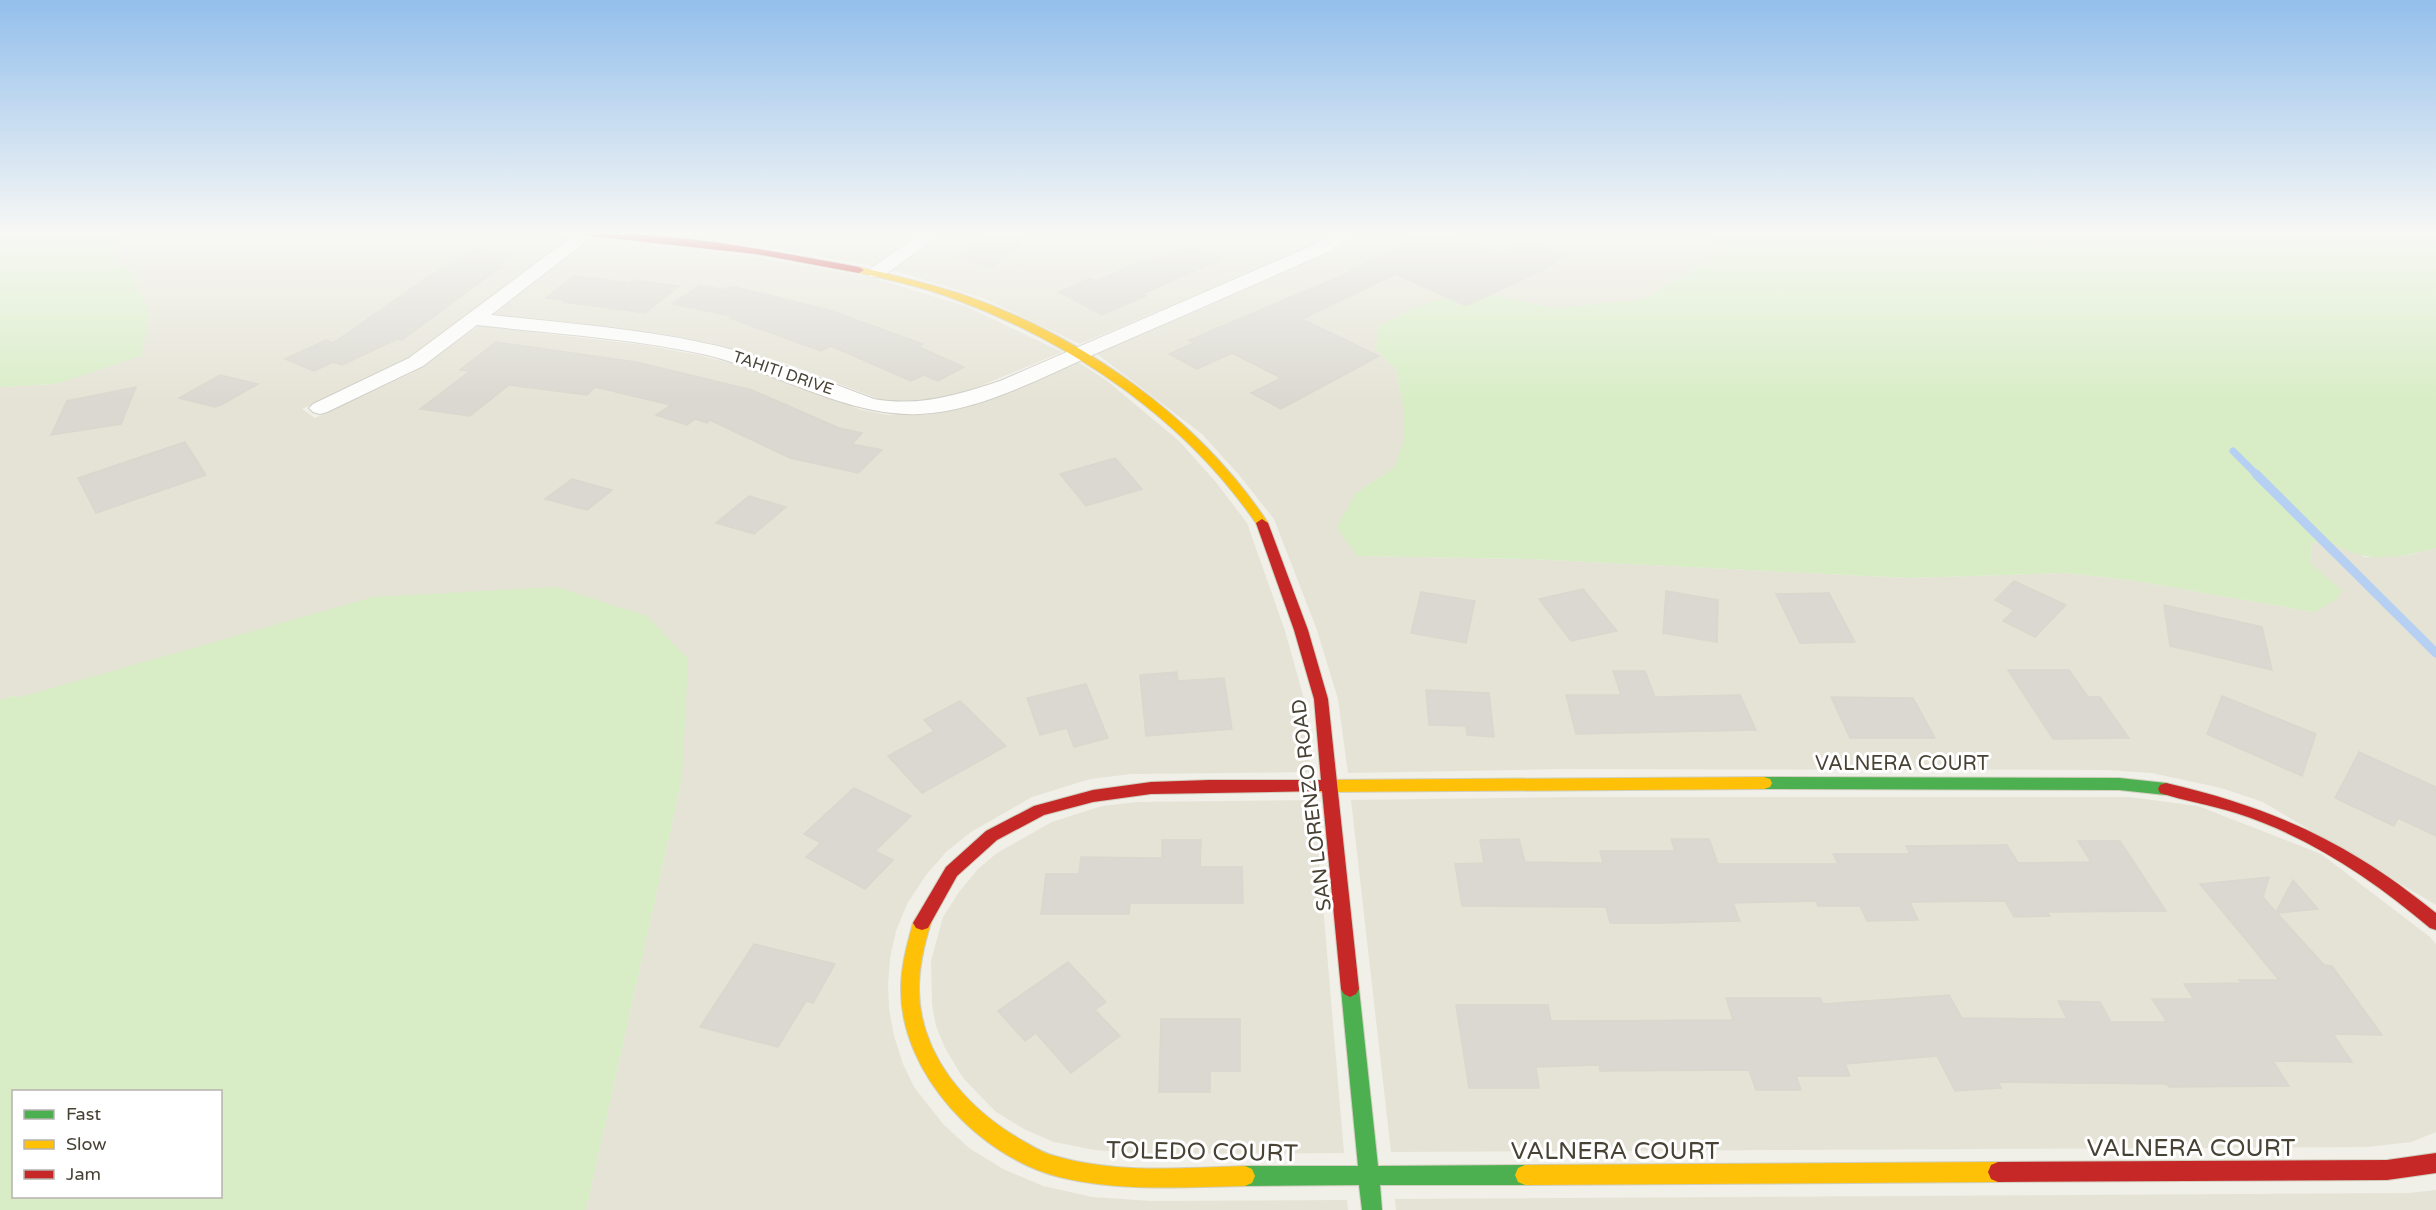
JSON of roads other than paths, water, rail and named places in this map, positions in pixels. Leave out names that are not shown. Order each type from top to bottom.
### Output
[{"type":"street","points":[[320,408],[403,370],[516,288]]},
{"type":"street","name":"SAN LORENZO ROAD","points":[[933,288],[976,303],[1080,353],[1116,377],[1191,437],[1261,521],[1301,630],[1321,699],[1332,786],[1372,1210]]},
{"type":"street","name":"TAHITI DRIVE","points":[[475,320],[649,339],[713,351],[771,367],[869,404],[890,408],[922,408],[958,402],[1007,385],[1229,288]]},
{"type":"street","name":"VALNERA COURT","points":[[1332,786],[1567,783],[2119,784],[2158,786],[2226,801],[2302,831],[2368,869],[2436,923]]},
{"type":"street","name":"TOLEDO COURT","points":[[1332,786],[1136,788],[1097,792],[1043,809],[1014,824],[984,842],[963,859],[942,884],[924,911],[915,935],[910,960],[910,1007],[924,1057],[934,1075],[959,1108],[982,1129],[1002,1142],[1047,1164],[1093,1173],[1149,1177],[1370,1176]]},
{"type":"street","name":"VALNERA COURT","points":[[1370,1176],[2375,1170],[2436,1163]]},
{"type":"waterway","points":[[2233,451],[2256,474]]},
{"type":"waterway","points":[[2256,474],[2436,653]]}]
